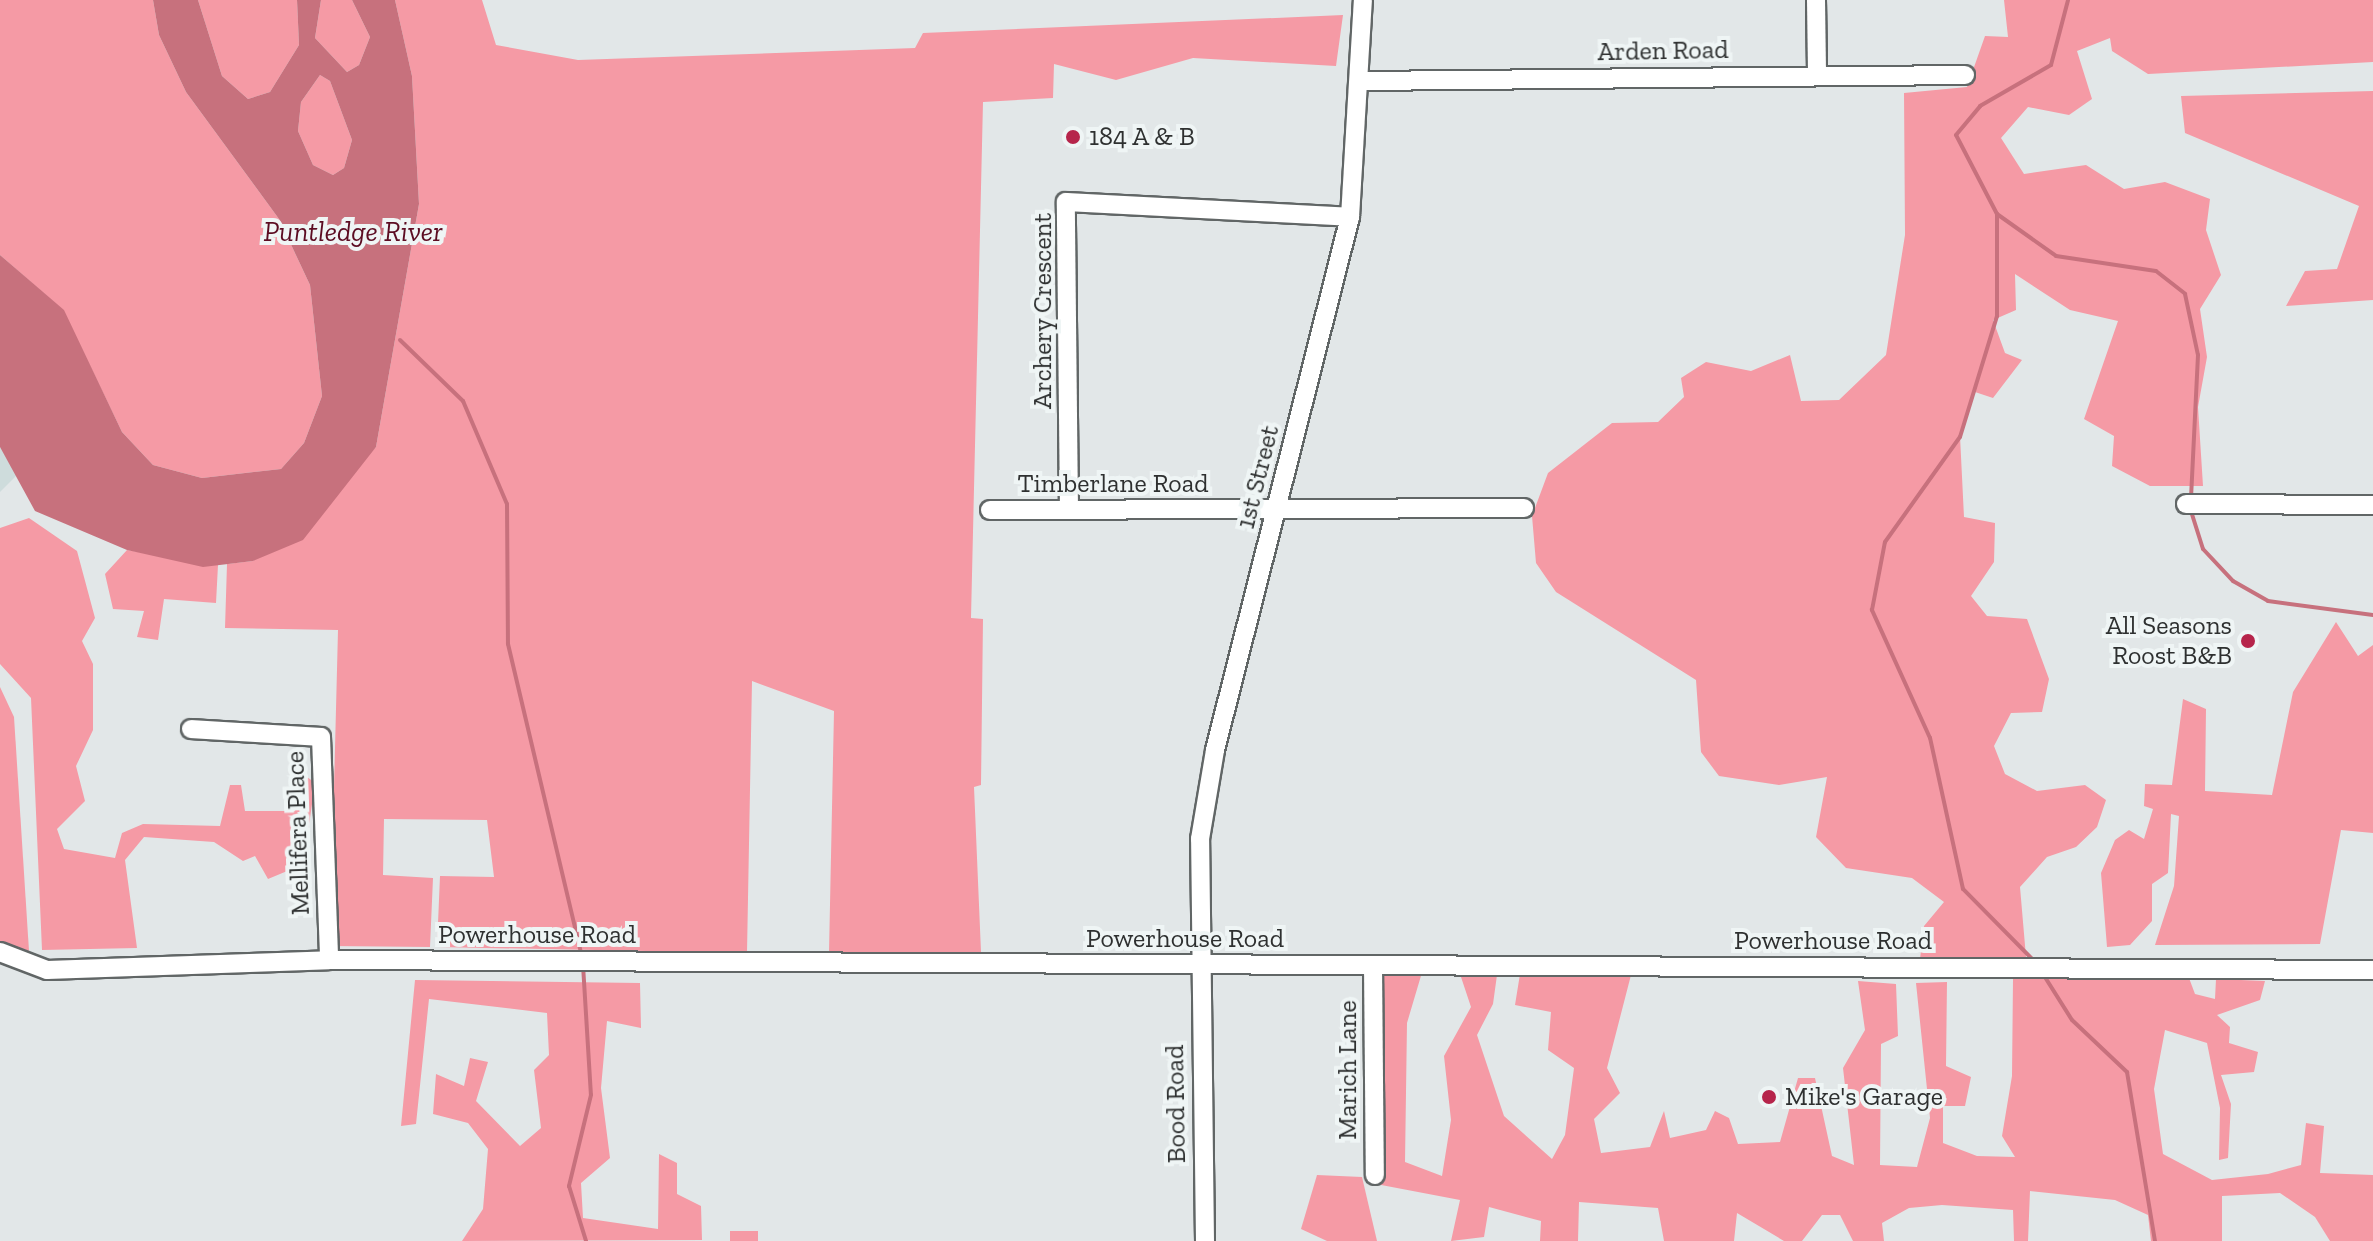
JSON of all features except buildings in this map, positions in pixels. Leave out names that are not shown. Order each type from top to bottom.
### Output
[{"type":"street","name":"1st Street","points":[[1200,966],[1206,792],[1350,217],[1362,81],[1363,0]]},
{"type":"street","points":[[1816,0],[1817,75]]},
{"type":"street","name":"Arden Road","points":[[1362,81],[1965,75]]},
{"type":"street","name":"Archery Crescent","points":[[1069,510],[1066,202],[1350,217]]},
{"type":"street","points":[[2186,504],[2373,505]]},
{"type":"street","name":"Timberlane Road","points":[[990,510],[1277,512],[1524,508]]},
{"type":"street","name":"Mellifera Place","points":[[191,729],[321,737],[329,960]]},
{"type":"street","name":"Powerhouse Road","points":[[0,952],[47,970],[329,960],[2373,970]]},
{"type":"street","name":"Marich Lane","points":[[1373,965],[1375,1175]]},
{"type":"street","name":"Bood Road","points":[[1200,966],[1205,1241]]},
{"type":"shaded area","points":[[0,0],[153,0],[159,35],[186,92],[279,219],[310,285],[322,396],[304,443],[281,469],[202,478],[153,465],[122,432],[63,310],[0,255]]},
{"type":"shaded area","points":[[198,0],[297,0],[299,45],[270,92],[248,99],[222,76]]},
{"type":"shaded area","points":[[321,0],[352,0],[370,37],[359,65],[347,72],[315,38]]},
{"type":"shaded area","points":[[395,0],[482,0],[496,45],[578,60],[915,48],[923,33],[1343,15],[1336,66],[1193,58],[1116,80],[1054,64],[1053,98],[983,102],[971,618],[983,619],[981,785],[974,787],[981,952],[829,953],[834,711],[752,681],[747,953],[437,947],[440,876],[494,877],[487,820],[384,819],[383,875],[433,878],[430,947],[330,946],[338,630],[225,628],[227,564],[253,561],[376,447],[419,204],[412,76]]},
{"type":"shaded area","points":[[2004,0],[2373,0],[2373,62],[2148,74],[2112,51],[2110,38],[2077,51],[2092,99],[2069,115],[2028,107],[2001,138],[2024,174],[2086,165],[2124,189],[2165,182],[2210,199],[2206,230],[2221,275],[2200,309],[2207,357],[2198,407],[2203,486],[2150,486],[2112,466],[2114,436],[2084,419],[2118,321],[2070,310],[2015,274],[2016,310],[1993,320],[2005,353],[2022,360],[1993,398],[1975,392],[1960,436],[1964,517],[1995,523],[1994,562],[1971,596],[1987,616],[2027,619],[2049,679],[2042,712],[2011,713],[1994,746],[2005,774],[2037,791],[2085,785],[2106,800],[2097,827],[2076,847],[2047,857],[2020,887],[2026,957],[1920,959],[1924,926],[1944,902],[1912,878],[1846,868],[1816,837],[1827,777],[1779,785],[1719,776],[1701,752],[1696,680],[1556,592],[1536,563],[1532,516],[1548,473],[1612,423],[1658,422],[1684,397],[1681,378],[1706,362],[1751,371],[1790,355],[1801,401],[1839,400],[1886,355],[1905,235],[1904,93],[1967,87],[1985,36],[2008,37]]},
{"type":"shaded area","points":[[320,75],[330,81],[352,140],[344,168],[333,175],[313,165],[298,131],[301,102]]},
{"type":"shaded area","points":[[2373,91],[2373,300],[2286,306],[2305,271],[2337,269],[2359,206],[2185,133],[2181,96]]},
{"type":"shaded area","points":[[0,447],[19,473],[0,492]]},
{"type":"shaded area","points":[[29,518],[77,551],[95,618],[82,641],[93,664],[93,730],[76,766],[85,801],[57,829],[64,849],[115,858],[122,833],[143,824],[220,826],[230,785],[241,785],[245,811],[295,811],[302,773],[315,783],[306,846],[292,869],[268,879],[255,856],[243,861],[214,842],[144,837],[125,860],[137,948],[42,950],[31,698],[0,664],[0,528]]},
{"type":"shaded area","points":[[127,550],[218,565],[216,603],[164,599],[158,640],[137,637],[144,611],[113,609],[105,574]]},
{"type":"shaded area","points":[[2336,622],[2358,656],[2373,645],[2373,833],[2341,830],[2320,944],[2155,945],[2174,886],[2179,816],[2171,814],[2168,873],[2152,884],[2152,921],[2130,945],[2107,947],[2101,873],[2115,840],[2129,830],[2144,839],[2153,809],[2144,806],[2145,784],[2172,785],[2183,699],[2206,709],[2205,791],[2272,795],[2293,692]]},
{"type":"shaded area","points":[[0,687],[14,717],[29,951],[0,941]]},
{"type":"shaded area","points":[[1423,969],[1407,1023],[1405,1162],[1442,1176],[1451,1120],[1444,1056],[1471,1007],[1460,974],[1497,975],[1493,1004],[1477,1035],[1504,1116],[1552,1159],[1565,1135],[1574,1068],[1548,1050],[1551,1012],[1515,1005],[1520,974],[1631,975],[1607,1068],[1620,1093],[1594,1119],[1601,1153],[1650,1147],[1664,1111],[1670,1138],[1706,1130],[1715,1111],[1729,1118],[1738,1144],[1780,1142],[1798,1078],[1815,1078],[1832,1156],[1854,1165],[1843,1068],[1865,1030],[1858,981],[1896,984],[1898,1036],[1881,1044],[1880,1165],[1917,1167],[1930,1118],[1916,983],[1947,982],[1946,1066],[1971,1077],[1965,1106],[1943,1106],[1943,1143],[1977,1156],[2015,1157],[2002,1136],[2012,1076],[2013,979],[2189,978],[2195,994],[2215,999],[2216,979],[2265,981],[2260,1000],[2217,1015],[2230,1027],[2229,1043],[2258,1052],[2254,1072],[2221,1075],[2231,1104],[2228,1158],[2219,1160],[2220,1108],[2207,1043],[2165,1030],[2154,1089],[2163,1154],[2212,1180],[2268,1174],[2301,1165],[2306,1123],[2324,1126],[2320,1173],[2373,1175],[2373,1241],[2330,1241],[2315,1217],[2280,1193],[2222,1196],[2222,1241],[2151,1241],[2148,1215],[2115,1200],[2030,1191],[2028,1241],[2014,1241],[2013,1210],[1942,1205],[1909,1208],[1882,1223],[1884,1241],[1853,1241],[1840,1215],[1822,1215],[1802,1241],[1784,1241],[1737,1213],[1734,1241],[1664,1241],[1658,1208],[1579,1202],[1578,1241],[1540,1241],[1541,1221],[1489,1207],[1484,1237],[1451,1241],[1460,1200],[1376,1184],[1380,976]]},
{"type":"shaded area","points":[[415,980],[640,983],[641,1028],[607,1021],[601,1088],[610,1158],[581,1183],[583,1218],[658,1229],[659,1154],[677,1163],[677,1194],[701,1206],[702,1240],[462,1241],[483,1209],[488,1149],[468,1123],[433,1114],[436,1074],[464,1086],[470,1058],[488,1062],[476,1101],[520,1146],[541,1128],[534,1070],[549,1055],[547,1013],[429,999],[416,1124],[401,1126]]},
{"type":"shaded area","points":[[1317,1175],[1362,1177],[1377,1241],[1327,1241],[1301,1229]]},
{"type":"shaded area","points":[[730,1231],[758,1231],[758,1241],[730,1241]]},
{"type":"water","name":"Puntledge River","points":[[153,0],[198,0],[222,76],[248,99],[270,92],[299,45],[297,0],[321,0],[315,38],[347,72],[359,65],[370,37],[352,0],[395,0],[412,76],[419,204],[376,447],[303,540],[253,561],[203,567],[127,550],[35,511],[0,447],[0,255],[64,310],[122,432],[153,465],[202,478],[281,469],[304,443],[322,396],[310,285],[279,219],[186,92],[159,35]],"holes":[[[320,75],[330,81],[352,140],[344,168],[333,175],[313,165],[298,131],[301,102]]]},
{"type":"waterway","points":[[2036,963],[1963,889],[1930,738],[1872,610],[1885,542],[1960,437],[1997,316],[1997,214],[1956,135],[1980,106],[2051,65],[2068,0]]},
{"type":"waterway","points":[[1997,214],[2056,256],[2156,271],[2185,294],[2198,355],[2191,499]]},
{"type":"waterway","points":[[400,340],[463,401],[507,504],[508,644],[582,956]]},
{"type":"waterway","points":[[2190,508],[2203,549],[2233,581],[2268,601],[2373,615]]},
{"type":"waterway","points":[[583,965],[591,1095],[569,1186],[586,1241]]},
{"type":"waterway","points":[[2043,974],[2072,1020],[2127,1072],[2155,1241]]},
{"type":"place","name":"184 A & B","points":[[1073,137]]},
{"type":"place","name":"All Seasons Roost B&B","points":[[2248,641]]},
{"type":"place","name":"Mike's Garage","points":[[1769,1097]]}]
